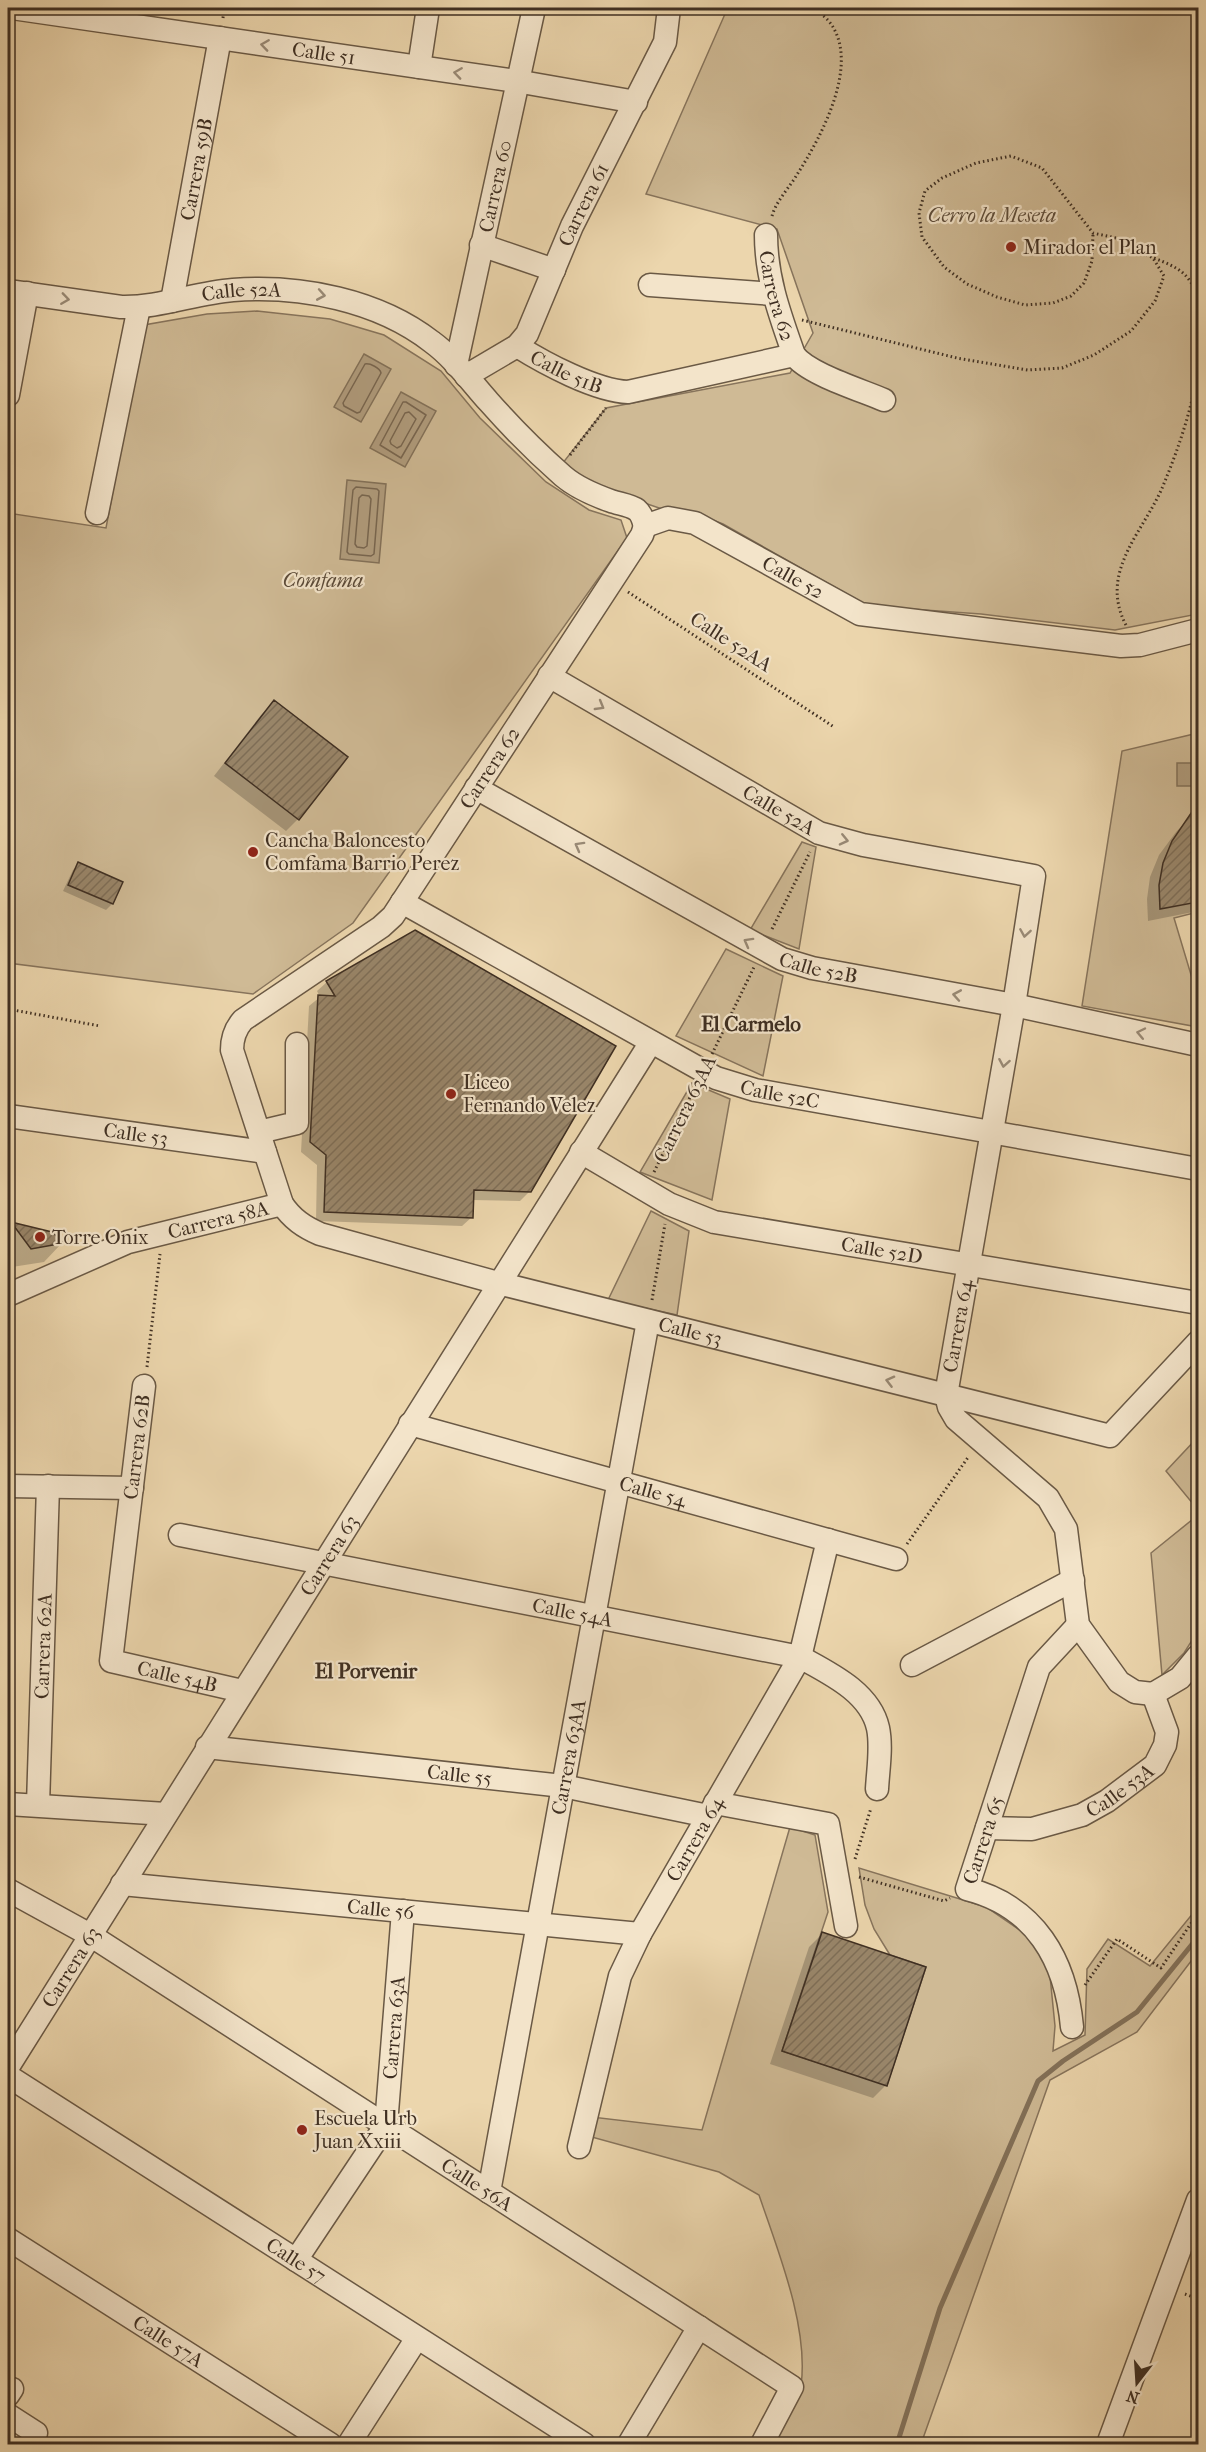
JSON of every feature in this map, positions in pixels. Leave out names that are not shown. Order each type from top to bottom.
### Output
[{"type":"street","name":"Calle 51","points":[[12,8],[516,81],[636,102]]},
{"type":"street","points":[[419,67],[428,8]]},
{"type":"street","name":"Carrera 60","points":[[461,371],[481,246],[534,8]]},
{"type":"street","name":"Carrera 61","points":[[461,371],[517,346],[535,321],[572,226],[665,42],[669,8]]},
{"type":"street","name":"Carrera 59B","points":[[171,301],[220,38]]},
{"type":"street","name":"Carrera 62","points":[[766,235],[766,261],[776,304],[794,356],[812,370],[884,400]]},
{"type":"street","points":[[481,246],[554,270]]},
{"type":"street","points":[[650,285],[776,304]]},
{"type":"street","name":"Calle 52A","points":[[17,292],[121,307],[139,307],[242,290],[304,292],[339,298],[408,325],[434,343],[461,371]]},
{"type":"street","points":[[8,395],[17,292]]},
{"type":"street","points":[[97,513],[139,307]]},
{"type":"street","name":"Calle 51B","points":[[517,346],[549,365],[619,392]]},
{"type":"street","name":"Carrera 62","points":[[619,392],[628,392],[794,356]]},
{"type":"street","points":[[461,371],[504,419],[558,470],[579,487],[637,510],[643,517],[645,526]]},
{"type":"street","name":"Calle 52","points":[[645,526],[668,518],[695,523],[860,614],[1121,646],[1140,645],[1198,630]]},
{"type":"street","name":"Carrera 62","points":[[243,1020],[381,927],[393,916],[642,535],[645,526]]},
{"type":"street","points":[[1140,645],[1198,642]]},
{"type":"street","name":"Calle 52A","points":[[549,676],[819,833],[863,845],[1034,876]]},
{"type":"street","name":"Calle 52B","points":[[476,788],[762,950],[812,968],[1014,1005],[1198,1045]]},
{"type":"street","name":"Carrera 64","points":[[1034,876],[1014,1005],[946,1395],[949,1407],[956,1419],[1048,1498],[1066,1529],[1078,1625],[1119,1682],[1135,1692],[1153,1694]]},
{"type":"street","name":"Calle 52C","points":[[402,902],[716,1078],[755,1090],[1198,1169]]},
{"type":"street","name":"Carrera 58A","points":[[8,1295],[106,1250],[163,1233],[282,1204],[232,1050],[234,1034],[243,1020]]},
{"type":"street","name":"Carrera 63","points":[[8,2067],[322,1563],[651,1042]]},
{"type":"street","points":[[262,1142],[297,1123],[297,1044]]},
{"type":"street","name":"Calle 53","points":[[8,1116],[262,1142]]},
{"type":"street","name":"Calle 52D","points":[[581,1152],[669,1204],[714,1222],[1198,1303]]},
{"type":"street","name":"Calle 53","points":[[282,1204],[290,1216],[320,1234],[498,1283],[1110,1436],[1198,1342]]},
{"type":"street","name":"Carrera 63AA","points":[[489,2192],[648,1321]]},
{"type":"street","name":"Carrera 62B","points":[[111,1661],[144,1386]]},
{"type":"street","name":"Calle 54","points":[[410,1424],[896,1559]]},
{"type":"street","points":[[8,1486],[132,1488]]},
{"type":"street","name":"Carrera 62A","points":[[38,1805],[48,1486]]},
{"type":"street","name":"Calle 54A","points":[[180,1535],[800,1657],[838,1678],[869,1708],[878,1728],[877,1789]]},
{"type":"street","name":"Carrera 64","points":[[579,2147],[620,1976],[640,1934],[800,1657],[828,1540]]},
{"type":"street","points":[[912,1665],[1073,1580]]},
{"type":"street","name":"Carrera 65","points":[[1071,2017],[1060,1970],[1041,1936],[1014,1908],[997,1899],[968,1889],[1039,1667],[1078,1625]]},
{"type":"street","points":[[1153,1694],[1180,1678],[1198,1656]]},
{"type":"street","name":"Calle 54B","points":[[111,1661],[242,1692]]},
{"type":"street","name":"Calle 53A","points":[[987,1828],[1032,1829],[1082,1815],[1107,1801],[1155,1765],[1165,1745],[1167,1732],[1153,1694]]},
{"type":"street","name":"Calle 55","points":[[207,1747],[563,1786],[711,1810],[828,1824],[846,1926]]},
{"type":"street","points":[[8,1804],[166,1814]]},
{"type":"street","name":"Calle 56","points":[[122,1884],[640,1934]]},
{"type":"street","name":"Calle 56A","points":[[8,1890],[90,1935],[792,2387],[762,2445]]},
{"type":"street","name":"Carrera 63A","points":[[296,2260],[386,2126],[403,1911]]},
{"type":"street","name":"Calle 57","points":[[8,2076],[584,2445]]},
{"type":"street","points":[[1108,2445],[1198,2200]]},
{"type":"street","name":"Calle 57A","points":[[8,2239],[330,2445]]},
{"type":"street","points":[[628,2445],[699,2327]]},
{"type":"street","points":[[350,2445],[417,2338]]},
{"type":"street","points":[[8,2415],[36,2433]]},
{"type":"path","points":[[766,235],[773,211],[809,157],[840,85],[841,51],[832,24],[814,8]]},
{"type":"path","points":[[1093,233],[1092,261],[1084,283],[1071,296],[1053,303],[1024,305],[997,297],[967,284],[944,267],[922,237],[919,213],[925,191],[942,178],[976,163],[1011,156],[1042,168],[1093,233],[1116,238],[1153,258],[1177,267],[1193,283],[1198,299]]},
{"type":"path","points":[[776,304],[957,358],[1028,370],[1062,368],[1094,356],[1131,331],[1155,301],[1164,276],[1153,258]]},
{"type":"path","points":[[1140,645],[1125,623],[1118,606],[1118,584],[1122,559],[1150,514],[1165,482],[1181,435],[1198,366]]},
{"type":"path","points":[[558,470],[619,392]]},
{"type":"path","name":"Calle 52AA","points":[[612,581],[834,727]]},
{"type":"path","name":"Carrera 63AA","points":[[645,1190],[819,833]]},
{"type":"path","points":[[8,1009],[100,1026]]},
{"type":"path","points":[[648,1321],[669,1204]]},
{"type":"path","name":"Carrera 62B","points":[[144,1386],[163,1233]]},
{"type":"path","points":[[896,1559],[981,1440]]},
{"type":"path","points":[[854,1864],[877,1789]]},
{"type":"path","points":[[842,1903],[850,1875],[944,1901],[968,1889]]},
{"type":"path","points":[[1071,2017],[1117,1939],[1161,1968],[1198,1914]]},
{"type":"path","points":[[1191,2445],[1198,2426]]},
{"type":"green space","name":"Cerro la Meseta","points":[[711,8],[1198,8],[1198,614],[1115,630],[981,614],[868,606],[723,524],[692,512],[662,509],[589,484],[562,464],[606,408],[790,373],[813,333],[777,229],[646,194],[725,14]]},
{"type":"green space","name":"Comfama","points":[[257,311],[330,319],[384,335],[441,371],[480,418],[546,482],[589,510],[621,520],[627,538],[353,923],[253,994],[8,963],[8,513],[106,528],[144,325],[207,314]]},
{"type":"green space","points":[[1198,733],[1198,912],[1174,918],[1198,998],[1198,1027],[1082,1006],[1122,751]]},
{"type":"green space","points":[[802,842],[816,847],[799,949],[750,930]]},
{"type":"green space","points":[[726,949],[783,976],[763,1076],[676,1036]]},
{"type":"green space","points":[[692,1083],[730,1099],[712,1200],[640,1172]]},
{"type":"green space","points":[[651,1211],[689,1231],[677,1315],[608,1300]]},
{"type":"green space","points":[[1198,1437],[1198,1510],[1166,1471]]},
{"type":"green space","points":[[1198,1515],[1198,1631],[1184,1653],[1162,1675],[1151,1553]]},
{"type":"green space","points":[[790,1827],[815,1835],[828,1912],[782,2051],[887,2085],[926,1967],[890,1955],[874,1929],[865,1905],[859,1868],[986,1907],[1027,1935],[1049,1966],[1055,2026],[1053,2051],[1085,2035],[1087,1969],[1108,1939],[1150,1966],[1198,1907],[1198,1952],[1137,2032],[1050,2080],[921,2444],[774,2444],[800,2392],[802,2363],[796,2314],[790,2289],[759,2195],[719,2172],[588,2136],[592,2117],[702,2130]]},
{"type":"water","points":[[364,354],[391,369],[361,422],[334,407]]},
{"type":"water","points":[[401,392],[436,411],[405,467],[370,448]]},
{"type":"water","points":[[347,480],[386,484],[379,563],[340,559]]},
{"type":"water","points":[[1177,763],[1198,763],[1198,786],[1177,786]]},
{"type":"building","points":[[274,700],[348,757],[299,820],[225,763]]},
{"type":"building","points":[[1198,803],[1198,902],[1160,909],[1159,885],[1163,863],[1172,841]]},
{"type":"building","points":[[78,862],[123,882],[113,904],[68,885]]},
{"type":"building","name":"Liceo Fernando Velez","points":[[415,930],[616,1046],[531,1192],[474,1190],[473,1218],[324,1212],[326,1155],[310,1142],[318,995],[335,996],[326,981]]},
{"type":"building","name":"Torre Onix","points":[[11,1222],[52,1232],[64,1243],[31,1249]]},
{"type":"building","points":[[822,1932],[926,1967],[887,2086],[782,2051]]},
{"type":"waterway","points":[[897,2444],[940,2308],[1038,2081],[1063,2061],[1137,2012],[1198,1937]]},
{"type":"place","name":"Mirador el Plan","points":[[1011,247]]},
{"type":"place","name":"Cancha Baloncesto Comfama Barrio Perez","points":[[253,852]]},
{"type":"place","name":"Liceo Fernando Velez","points":[[451,1094]]},
{"type":"place","name":"Torre Onix","points":[[40,1237]]},
{"type":"place","name":"Escuela Urb Juan Xxiii","points":[[302,2130]]},
{"type":"district","name":"El Carmelo","points":[[751,1024]]},
{"type":"district","name":"El Porvenir","points":[[366,1671]]}]
